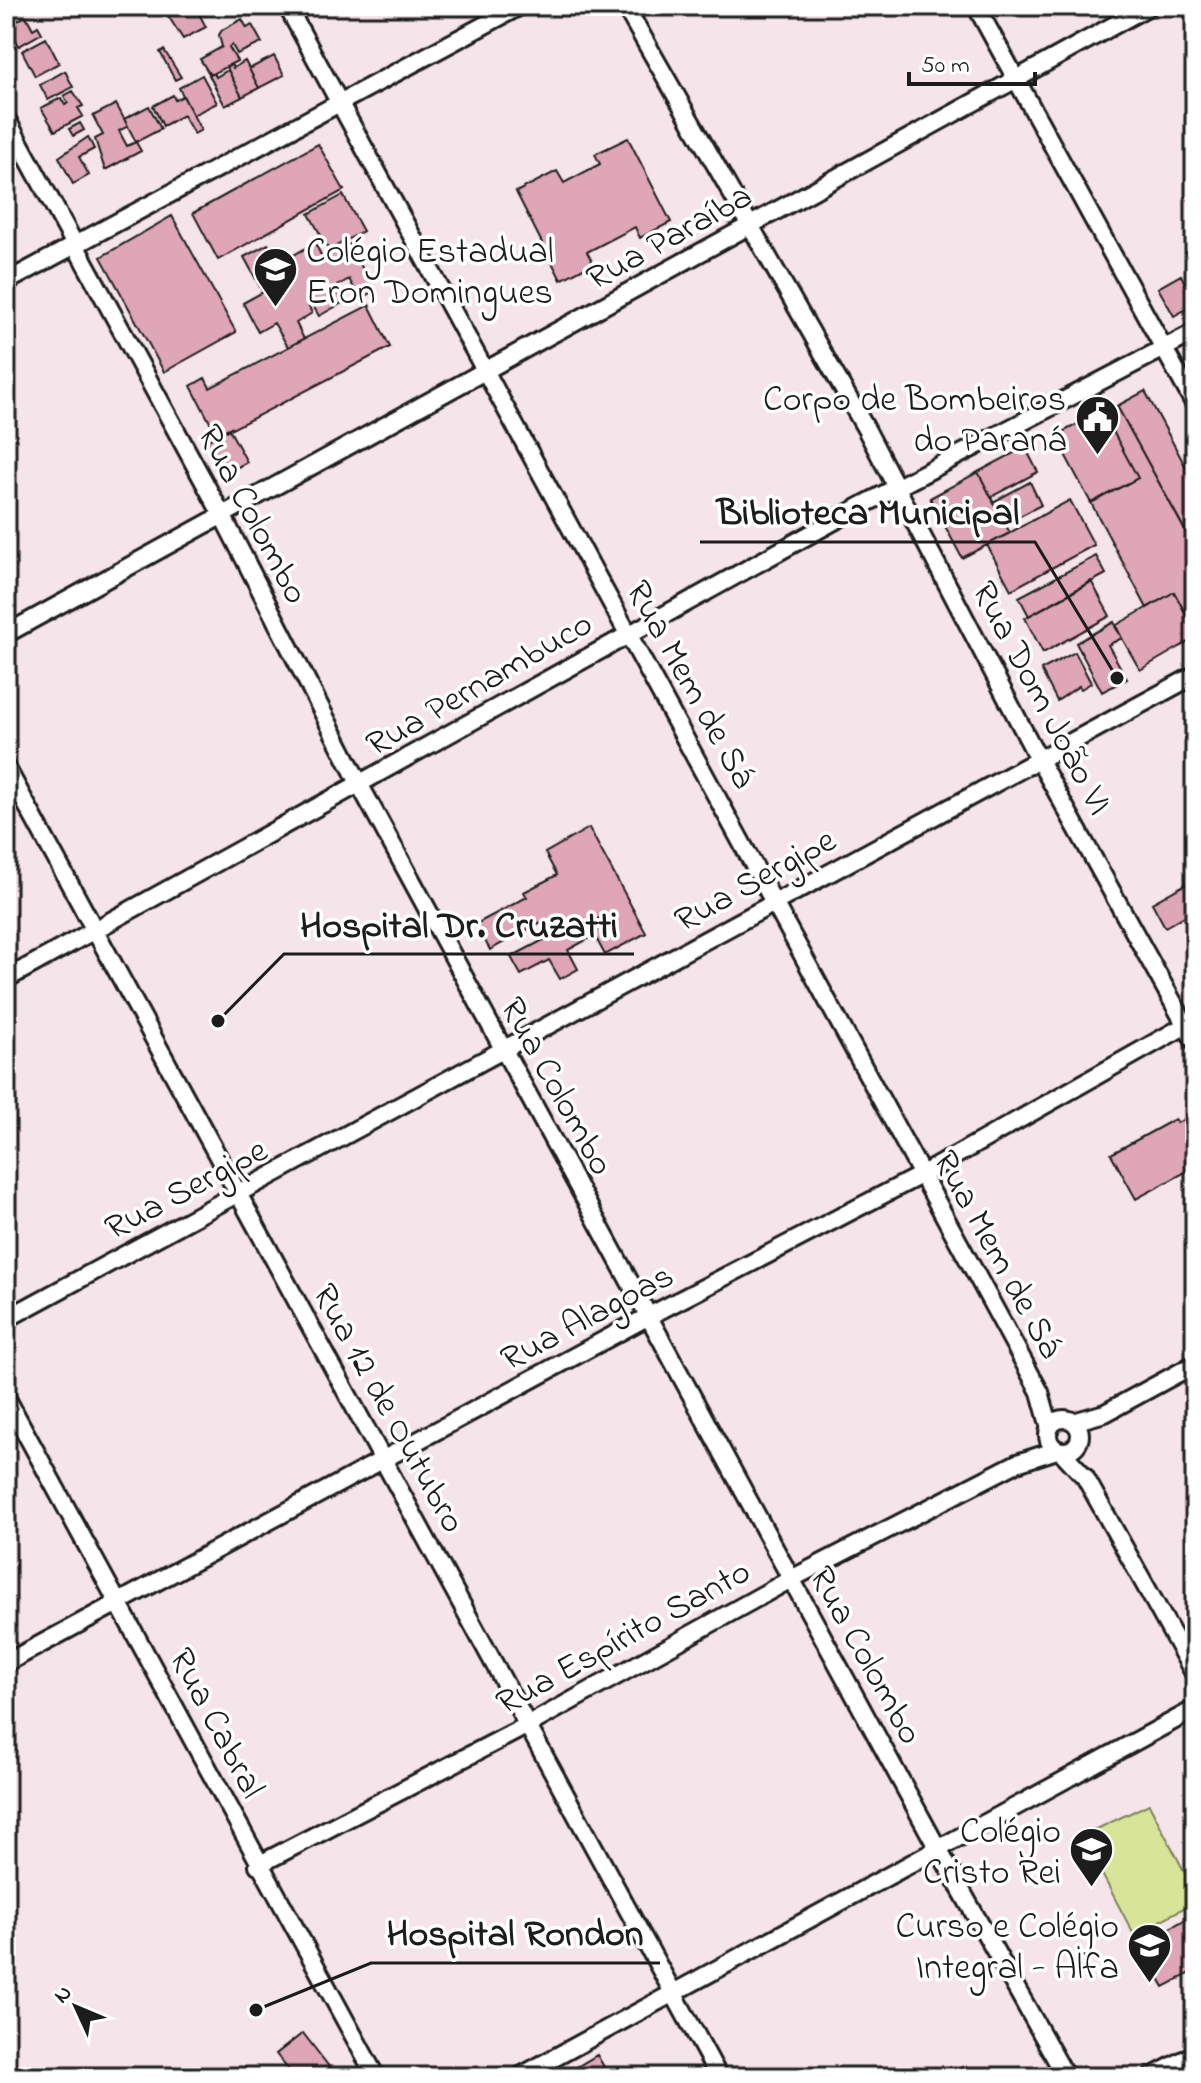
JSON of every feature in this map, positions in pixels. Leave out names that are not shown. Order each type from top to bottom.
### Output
[{"type":"street","name":"Rua Mem de Sá","points":[[287,6],[1040,1392],[1075,1430]]},
{"type":"street","points":[[6,282],[520,6]]},
{"type":"street","name":"Rua Dom João VI","points":[[625,6],[753,225],[897,489],[1039,760],[1190,1022],[1195,1042]]},
{"type":"street","points":[[976,6],[1195,405]]},
{"type":"street","name":"Rua Paraíba","points":[[6,634],[221,513],[1149,6]]},
{"type":"street","name":"Rua Colombo","points":[[6,118],[221,513],[360,786],[938,1849],[1066,2077]]},
{"type":"street","name":"Rua Pernambuco","points":[[6,979],[360,786],[629,633],[1195,332]]},
{"type":"street","name":"Rua Sergipe","points":[[6,1319],[504,1052],[1195,675]]},
{"type":"street","name":"Rua 12 de Outubro","points":[[6,767],[719,2077]]},
{"type":"street","name":"Rua Alagoas","points":[[6,1663],[649,1316],[921,1175],[1190,1022]]},
{"type":"street","points":[[1085,1477],[1075,1430],[1195,1364]]},
{"type":"street","name":"Rua Mem de Sá","points":[[1040,1392],[1049,1432],[1059,1450]]},
{"type":"street","name":"Rua Cabral","points":[[6,1397],[376,2077]]},
{"type":"street","name":"Rua Espírito Santo","points":[[258,1865],[528,1725],[791,1579],[1017,1463],[1068,1450],[1075,1430],[1057,1421],[1017,1463]]},
{"type":"street","points":[[1059,1450],[1085,1477],[1195,1675]]},
{"type":"street","points":[[519,2077],[1195,1709]]},
{"type":"street","points":[[1151,2077],[1195,2054]]},
{"type":"green space","points":[[1149,1804],[1195,1892],[1195,1902],[1134,1935],[1082,1836]]},
{"type":"building","points":[[174,6],[195,6],[206,27],[183,39],[165,11]]},
{"type":"building","points":[[26,16],[33,29],[38,26],[42,33],[19,46],[8,25]]},
{"type":"building","points":[[242,19],[247,28],[252,25],[262,43],[237,54],[232,45],[229,47],[237,61],[210,75],[200,59],[222,47],[219,35],[222,30]]},
{"type":"building","points":[[46,38],[59,63],[35,76],[22,51]]},
{"type":"building","points":[[164,50],[181,77],[175,80],[160,52]]},
{"type":"building","points":[[274,56],[284,75],[259,88],[249,69]]},
{"type":"building","points":[[245,61],[259,88],[242,97],[226,66],[231,64],[233,68]]},
{"type":"building","points":[[228,70],[242,97],[225,106],[209,75],[214,73],[216,77]]},
{"type":"building","points":[[65,71],[73,87],[48,100],[40,85]]},
{"type":"building","points":[[202,75],[217,103],[193,115],[179,88]]},
{"type":"building","points":[[73,91],[83,106],[78,108],[83,116],[55,131],[41,108],[61,98],[65,105],[68,103],[64,96]]},
{"type":"building","points":[[173,95],[175,100],[183,96],[201,130],[194,134],[183,115],[163,126],[153,106]]},
{"type":"building","points":[[116,104],[128,126],[119,131],[127,146],[136,142],[141,151],[105,170],[95,139],[103,135],[93,116]]},
{"type":"building","points":[[149,106],[161,129],[136,142],[124,119]]},
{"type":"building","points":[[80,123],[84,130],[73,136],[69,129]]},
{"type":"building","points":[[88,137],[94,149],[79,157],[89,175],[73,184],[59,157]]},
{"type":"building","points":[[628,138],[671,222],[640,238],[635,227],[587,252],[593,263],[561,280],[516,192],[557,171],[564,183],[600,164],[595,154]]},
{"type":"building","points":[[318,144],[344,190],[218,260],[193,213]]},
{"type":"building","points":[[343,195],[363,231],[329,250],[309,214]]},
{"type":"building","points":[[6,201],[16,219],[6,225]]},
{"type":"building","points":[[172,216],[236,332],[164,372],[101,257]]},
{"type":"building","name":"Colégio Estadual Eron Domingues","points":[[315,243],[323,259],[349,244],[375,291],[360,299],[349,279],[335,287],[344,302],[319,316],[310,301],[307,303],[312,313],[296,323],[304,339],[288,347],[274,323],[258,332],[243,303],[263,292],[244,257],[268,244],[275,258],[287,251],[290,257]]},
{"type":"building","points":[[1181,275],[1195,304],[1174,316],[1158,288]]},
{"type":"building","points":[[369,305],[390,347],[232,429],[216,434],[191,386],[205,378],[210,388]]},
{"type":"building","points":[[1145,391],[1195,484],[1195,539],[1191,541],[1117,406]]},
{"type":"building","points":[[1117,406],[1195,549],[1195,619],[1190,622],[1174,592],[1147,608],[1091,503],[1138,478],[1102,411]]},
{"type":"building","name":"Corpo de Bombeiros do Paraná","points":[[1102,411],[1138,478],[1091,503],[1055,436]]},
{"type":"building","points":[[229,429],[247,462],[223,475],[206,441]]},
{"type":"building","points":[[1025,447],[1038,472],[991,497],[978,472]]},
{"type":"building","points":[[978,472],[1010,533],[962,558],[930,498]]},
{"type":"building","points":[[1030,482],[1041,505],[1005,524],[993,502]]},
{"type":"building","points":[[1070,500],[1094,545],[1011,590],[987,545]]},
{"type":"building","points":[[1096,556],[1106,574],[1029,616],[1019,597]]},
{"type":"building","points":[[1091,581],[1110,616],[1043,653],[1025,618]]},
{"type":"building","points":[[1174,592],[1195,630],[1195,638],[1140,670],[1115,626]]},
{"type":"building","points":[[1114,622],[1122,638],[1108,645],[1127,679],[1102,692],[1076,643]]},
{"type":"building","points":[[1075,652],[1091,683],[1081,689],[1079,686],[1057,701],[1041,670]]},
{"type":"building","points":[[589,828],[646,933],[605,955],[590,927],[607,918],[605,915],[585,926],[581,918],[578,920],[588,939],[568,950],[578,969],[560,979],[549,960],[521,975],[511,957],[549,937],[541,922],[490,950],[476,924],[527,897],[524,892],[557,875],[545,853]]},
{"type":"building","points":[[1195,879],[1195,910],[1165,927],[1152,903]]},
{"type":"building","points":[[1195,1113],[1195,1167],[1136,1199],[1111,1154],[1175,1119],[1177,1123]]},
{"type":"building","points":[[1195,1914],[1195,1971],[1164,1987],[1140,1945]]},
{"type":"building","points":[[303,2033],[337,2077],[294,2077],[276,2054]]},
{"type":"building","points":[[597,2055],[610,2077],[569,2077],[567,2073]]},
{"type":"place","name":"Colégio Estadual Eron Domingues","points":[[275,309]]},
{"type":"place","name":"Corpo de Bombeiros do Paraná","points":[[1097,457]]},
{"type":"place","name":"Biblioteca Municipal","points":[[1117,678]]},
{"type":"place","name":"Hospital Dr. Cruzatti","points":[[218,1021]]},
{"type":"place","name":"Colégio Cristo Rei","points":[[1092,1889]]},
{"type":"place","name":"Curso e Colégio Integral - Alfa","points":[[1150,1984]]},
{"type":"place","name":"Hospital Rondon","points":[[256,2010]]}]
